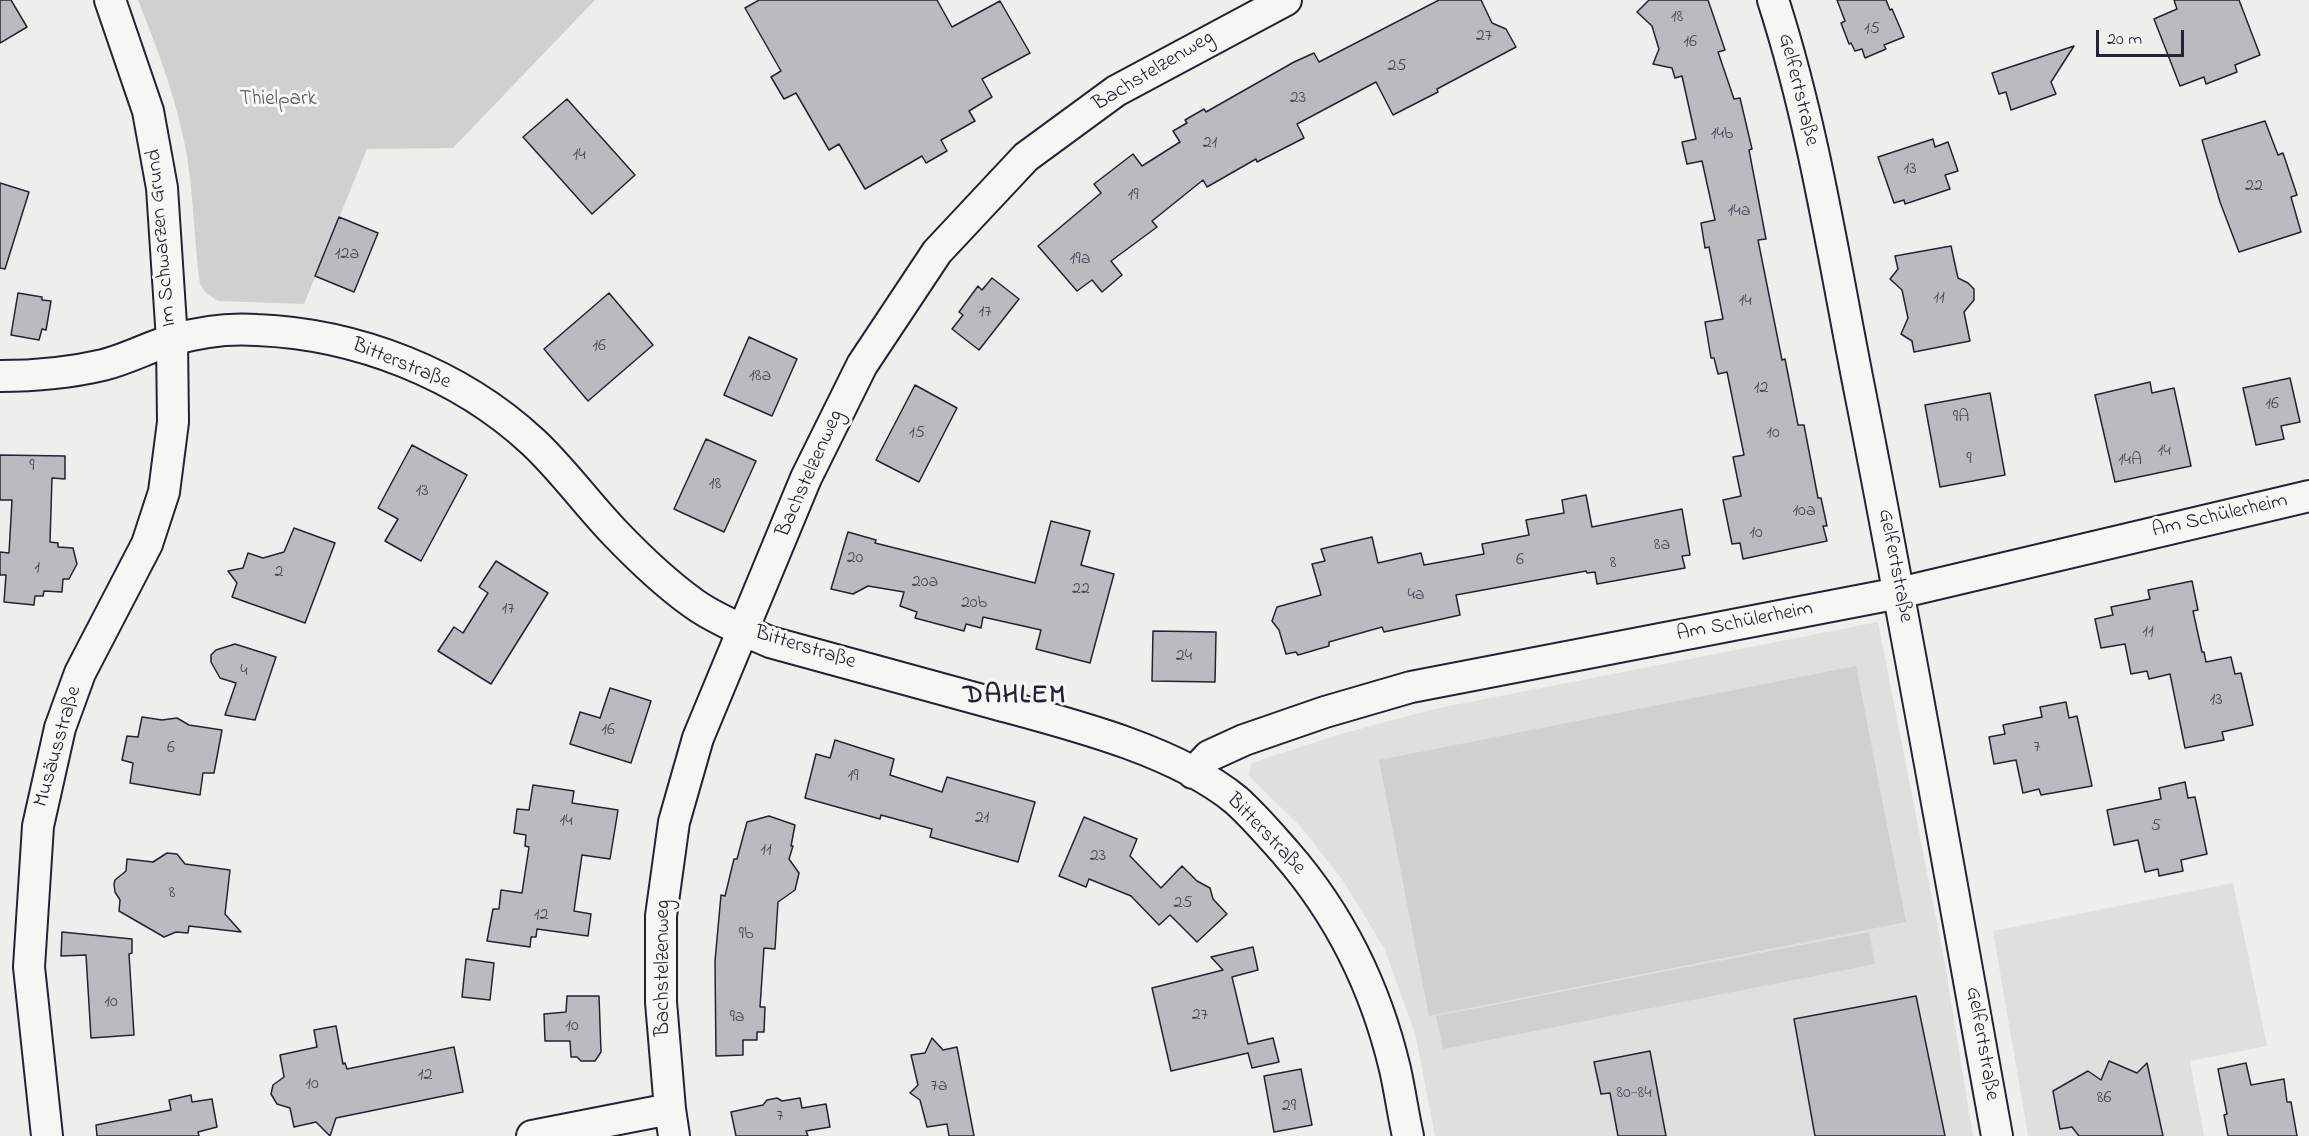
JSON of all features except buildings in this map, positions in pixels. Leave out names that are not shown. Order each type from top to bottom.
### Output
[{"type":"street","name":"Im Schwarzen Grund","points":[[110,0],[148,111],[156,150],[162,188],[172,340]]},
{"type":"street","name":"Bachstelzenweg","points":[[672,1122],[662,1002],[661,916],[674,822],[698,738],[806,478],[862,365],[937,252],[1026,157],[1116,91],[1286,0]]},
{"type":"street","name":"Gelfertstraße","points":[[1773,0],[1790,52],[1811,146],[1899,593],[1997,1136]]},
{"type":"street","name":"Bitterstraße","points":[[0,376],[41,376],[104,365],[172,340],[221,330],[288,332],[346,342],[400,360],[449,382],[492,408],[533,442],[614,532],[663,578],[694,604],[743,630],[770,642],[1087,729],[1156,755],[1193,773],[1235,800],[1268,833],[1307,878],[1339,926],[1361,967],[1378,1011],[1395,1069],[1408,1136]]},
{"type":"street","name":"Musäusstraße","points":[[47,1136],[29,967],[38,826],[60,728],[80,674],[147,544],[164,492],[173,422],[172,340]]},
{"type":"street","name":"Am Schülerheim","points":[[1193,773],[1209,756],[1244,740],[1325,712],[1411,687],[1899,593],[2309,496]]},
{"type":"street","points":[[532,1136],[672,1122]]},
{"type":"shaded area","points":[[1878,622],[1944,959],[1973,1136],[1435,1136],[1415,1033],[1384,948],[1344,882],[1301,827],[1249,776],[1251,763],[1341,734],[1434,709]]},
{"type":"shaded area","points":[[2233,883],[2267,1046],[2190,1061],[2204,1136],[2028,1136],[1993,931]]},
{"type":"green space","name":"Thielpark","points":[[138,0],[595,0],[453,148],[367,149],[304,304],[218,301],[206,293],[200,284],[189,169],[182,132],[157,49]]},
{"type":"green space","points":[[1856,666],[1906,922],[1429,1016],[1379,760]]},
{"type":"green space","points":[[1869,932],[1875,964],[1443,1049],[1436,1016]]},
{"type":"district","name":"DAHLEM","points":[[1015,698]]}]
